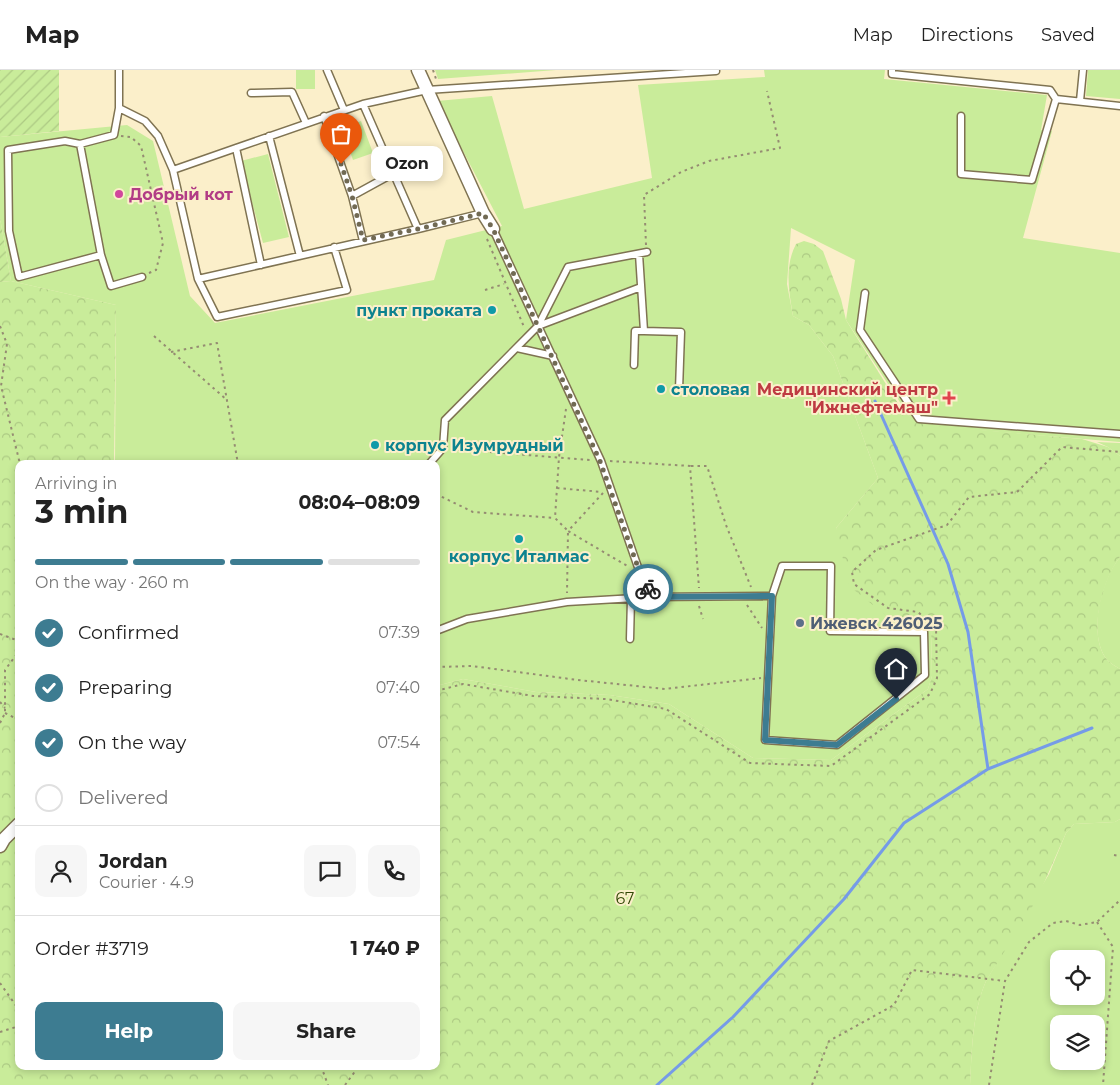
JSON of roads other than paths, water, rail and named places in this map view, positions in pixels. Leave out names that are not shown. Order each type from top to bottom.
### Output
[{"type":"street","points":[[418,70],[483,213],[488,230]]},
{"type":"street","points":[[0,846],[15,828]]},
{"type":"lane","points":[[102,255],[19,277],[10,231],[8,150],[65,141],[80,144],[114,135],[120,108],[119,70]]},
{"type":"lane","points":[[327,70],[344,110]]},
{"type":"lane","points":[[172,170],[324,116],[364,104],[427,90],[716,70]]},
{"type":"lane","points":[[892,70],[892,74],[1050,90],[1056,99],[1120,106]]},
{"type":"lane","points":[[1080,102],[1082,70]]},
{"type":"lane","points":[[250,93],[292,92],[306,123]]},
{"type":"lane","points":[[960,116],[961,174],[1032,180],[1056,99]]},
{"type":"lane","points":[[364,104],[418,229]]},
{"type":"lane","points":[[120,108],[145,121],[158,136],[172,170],[198,279],[217,317],[347,290],[334,247]]},
{"type":"lane","points":[[324,116],[352,196],[363,240]]},
{"type":"lane","points":[[269,136],[300,256]]},
{"type":"lane","points":[[80,144],[102,255],[111,286],[142,277]]},
{"type":"lane","points":[[236,148],[260,265]]},
{"type":"lane","points":[[352,196],[394,173]]},
{"type":"lane","points":[[198,279],[483,213]]},
{"type":"lane","points":[[488,230],[516,281],[569,391],[600,461],[640,573],[652,597]]},
{"type":"lane","points":[[432,460],[443,448],[445,420],[538,326],[568,267],[647,252]]},
{"type":"lane","points":[[639,254],[644,331]]},
{"type":"lane","points":[[538,326],[641,287]]},
{"type":"lane","points":[[866,293],[860,330],[919,419],[1120,434]]},
{"type":"lane","points":[[634,365],[635,331],[681,332],[679,390]]},
{"type":"lane","points":[[517,348],[552,356]]},
{"type":"lane","points":[[782,566],[831,566],[830,631],[924,632],[925,675],[837,745],[765,740],[772,596],[782,566]]},
{"type":"lane","points":[[440,629],[466,619],[567,602],[652,597],[772,596]]},
{"type":"lane","points":[[630,639],[631,598]]},
{"type":"waterway","points":[[875,401],[948,564],[968,632],[988,769]]},
{"type":"waterway","points":[[657,1085],[733,1017],[844,899],[904,823],[988,769],[1092,728]]},
{"type":"place","name":"Ozon","points":[[341,164]]},
{"type":"place","name":"Добрый кот","points":[[119,194]]},
{"type":"place","name":"пункт проката","points":[[492,310]]},
{"type":"place","name":"столовая","points":[[661,389]]},
{"type":"place","name":"Медицинский центр \"Ижнефтемаш\"","points":[[949,398]]},
{"type":"place","name":"корпус Изумрудный","points":[[375,445]]},
{"type":"place","name":"корпус Италмас","points":[[519,539]]},
{"type":"place","name":"Ижевск 426025","points":[[800,623]]},
{"type":"park label","name":"67","points":[[625,898]]}]
